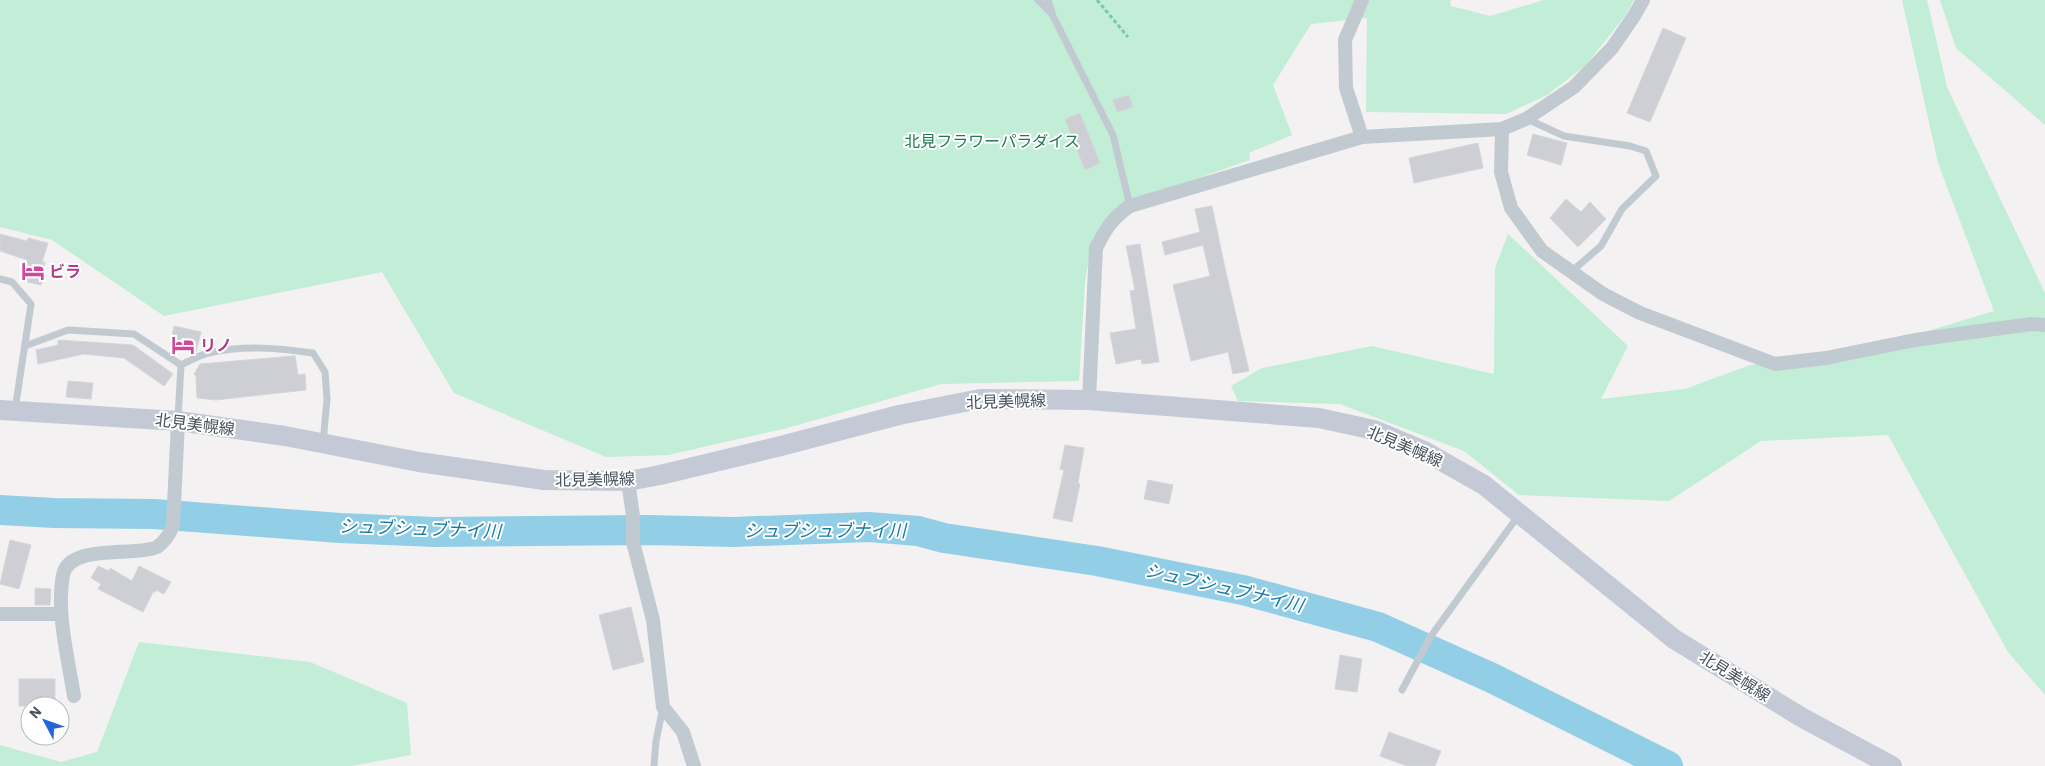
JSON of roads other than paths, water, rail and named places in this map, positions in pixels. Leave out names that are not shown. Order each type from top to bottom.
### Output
[{"type":"main road","name":"北見美幌線","points":[[8,410],[178,421],[323,444],[419,462],[544,480],[628,480],[660,475],[767,450],[899,414],[980,399],[1089,400],[1319,418],[1374,430],[1424,450],[1484,485],[1674,639],[1802,717],[1892,766]]},
{"type":"street","points":[[1362,0],[1345,40],[1346,88],[1362,137]]},
{"type":"street","points":[[1089,400],[1096,248],[1106,229],[1117,215],[1130,206],[1362,137],[1502,129],[1526,119],[1574,88],[1612,48],[1643,0]]},
{"type":"street","points":[[1502,129],[1500,172],[1511,208],[1542,251],[1603,294],[1640,313],[1775,364],[1826,358],[1915,340],[2032,324],[2045,325]]},
{"type":"street","points":[[74,696],[61,614],[63,573],[69,563],[81,556],[155,547],[166,539],[173,526],[178,421]]},
{"type":"street","points":[[628,480],[633,516],[633,542],[653,620],[663,707],[683,732],[694,766]]},
{"type":"street","points":[[0,614],[61,614]]},
{"type":"lane","points":[[1038,0],[1052,16]]},
{"type":"lane","points":[[1048,0],[1052,16],[1113,136],[1130,206]]},
{"type":"lane","points":[[1526,119],[1564,136],[1646,150],[1656,176],[1622,209],[1601,246],[1571,272]]},
{"type":"lane","points":[[0,279],[12,282],[31,304],[25,346],[8,410]]},
{"type":"lane","points":[[25,346],[68,330],[134,334],[180,365]]},
{"type":"lane","points":[[180,365],[208,353],[243,349],[281,348],[314,352],[325,372],[327,399],[323,444]]},
{"type":"lane","points":[[178,421],[180,365]]},
{"type":"lane","points":[[1402,690],[1432,636],[1520,514]]},
{"type":"lane","points":[[654,766],[656,741],[663,707]]},
{"type":"waterway","name":"シュブシュブナイ川","points":[[0,510],[54,513],[154,514],[340,528],[435,532],[648,530],[733,532],[869,527],[918,531],[944,538],[1097,561],[1243,590],[1378,627],[1492,678],[1668,766]]},
{"type":"place","name":"ビラ","points":[[33,271]]},
{"type":"place","name":"リノ","points":[[183,345]]},
{"type":"park label","name":"北見フラワーパラダイス","points":[[992,141]]}]
